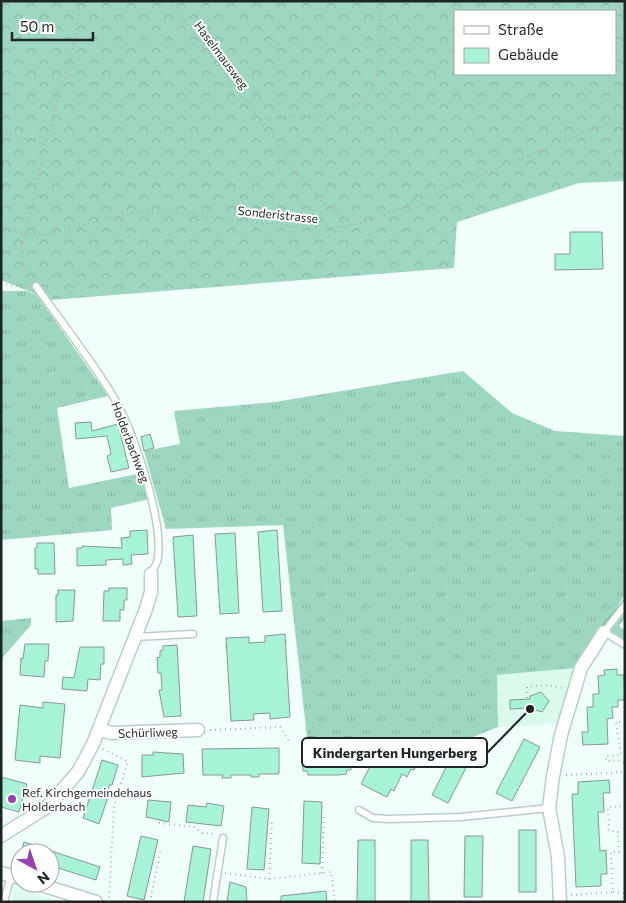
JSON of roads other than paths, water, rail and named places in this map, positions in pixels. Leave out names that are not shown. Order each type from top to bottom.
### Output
[{"type":"street","name":"Holderbachweg","points":[[1,836],[34,817],[60,794],[78,772],[99,729],[135,637],[151,592],[151,574]]},
{"type":"street","points":[[563,899],[549,808],[561,735],[573,692],[581,668],[604,632]]},
{"type":"street","name":"Schürliweg","points":[[99,729],[111,733],[198,730]]},
{"type":"street","points":[[60,891],[96,902]]},
{"type":"lane","name":"Holderbachweg","points":[[36,286],[97,372],[120,409],[150,490],[156,518],[158,558],[151,574]]},
{"type":"lane","points":[[625,605],[604,632],[625,645]]},
{"type":"lane","points":[[135,637],[193,634]]},
{"type":"lane","points":[[359,810],[373,818],[388,819],[461,816],[549,808]]},
{"type":"lane","points":[[213,902],[223,838]]},
{"type":"lane","points":[[4,902],[10,879]]},
{"type":"waterway","points":[[601,628],[625,600]]},
{"type":"place","name":"Kindergarten Hungerberg","points":[[530,709]]},
{"type":"place","name":"Ref. Kirchgemeindehaus Holderbach","points":[[12,799]]}]
